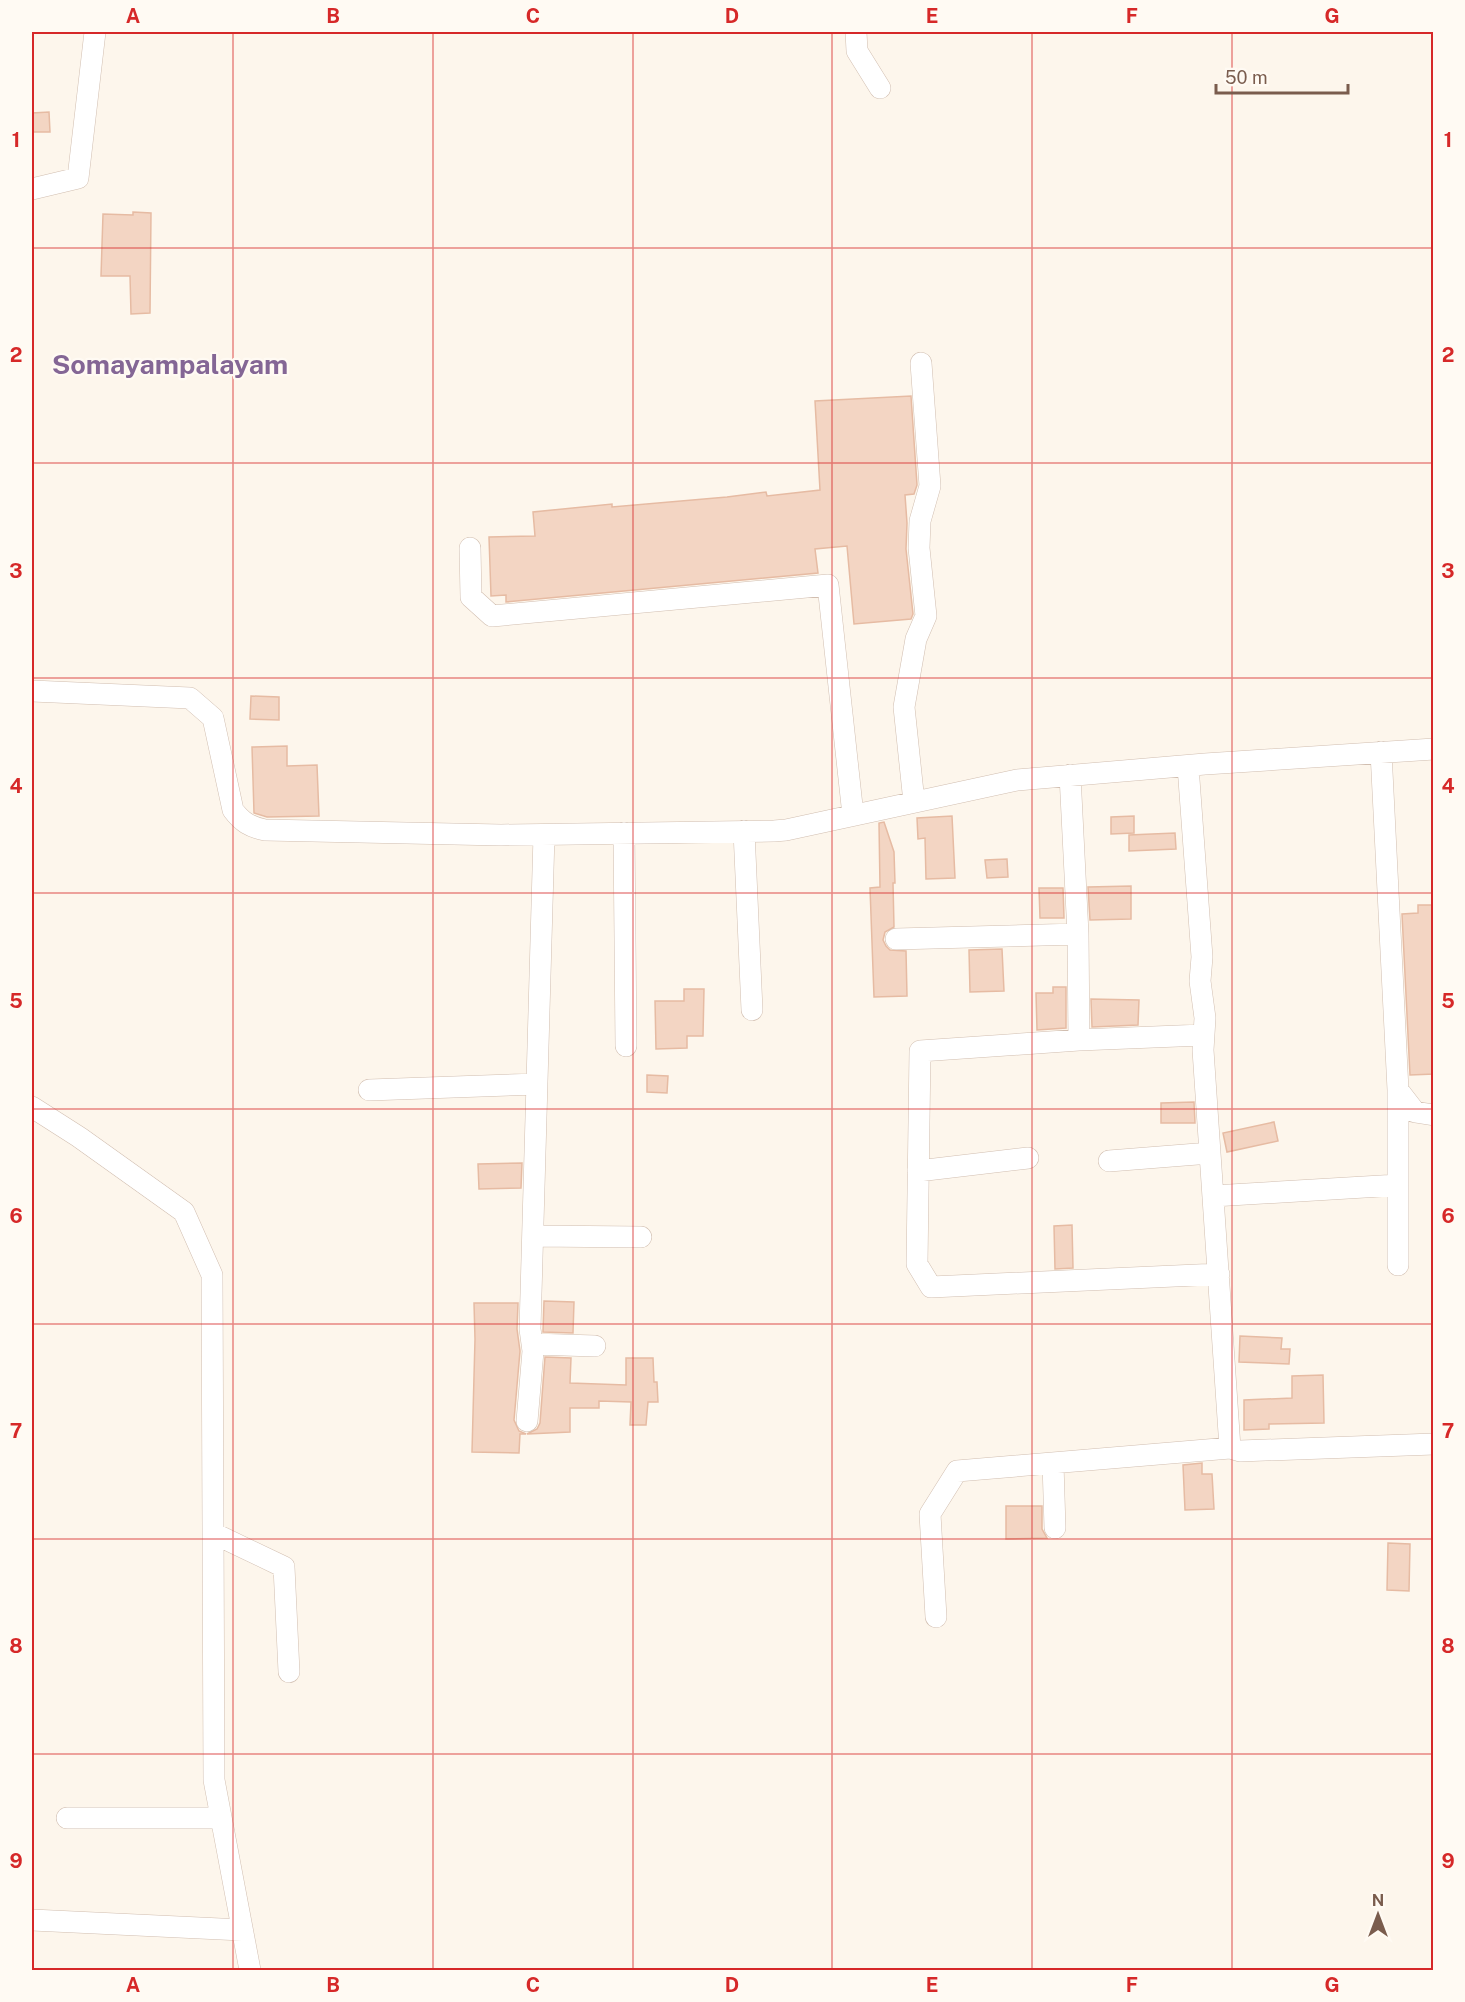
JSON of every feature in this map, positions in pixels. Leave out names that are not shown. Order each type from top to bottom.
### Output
[{"type":"street","points":[[32,189],[78,178],[95,32]]},
{"type":"street","points":[[856,32],[857,51],[880,88]]},
{"type":"street","points":[[914,802],[904,707],[916,639],[926,616],[919,548],[920,521],[930,486],[921,363]]},
{"type":"street","points":[[470,548],[471,597],[492,616],[828,585],[853,815]]},
{"type":"street","points":[[32,692],[190,698],[213,717],[233,810],[250,828],[277,831],[544,835],[786,830],[1017,780],[1188,765],[1434,749]]},
{"type":"street","points":[[1381,752],[1398,1090],[1398,1265]]},
{"type":"street","points":[[1188,765],[1202,957],[1200,981],[1205,1018],[1203,1035],[1230,1448]]},
{"type":"street","points":[[1070,775],[1078,934],[1078,1040]]},
{"type":"street","points":[[744,831],[752,1010]]},
{"type":"street","points":[[624,833],[626,1046]]},
{"type":"street","points":[[527,1421],[532,1344],[530,1329],[544,835]]},
{"type":"street","points":[[896,939],[1078,934]]},
{"type":"street","points":[[1203,1035],[1078,1040],[920,1051],[917,1264],[931,1287],[1219,1274]]},
{"type":"street","points":[[369,1090],[537,1084]]},
{"type":"street","points":[[1398,1090],[1415,1112],[1434,1115]]},
{"type":"street","points":[[32,1107],[79,1137],[184,1212],[212,1275],[214,1780],[250,1971]]},
{"type":"street","points":[[1109,1161],[1210,1153]]},
{"type":"street","points":[[918,1171],[1028,1158]]},
{"type":"street","points":[[1213,1196],[1398,1185]]},
{"type":"street","points":[[533,1236],[641,1237]]},
{"type":"street","points":[[532,1344],[596,1346]]},
{"type":"street","points":[[936,1617],[930,1514],[957,1471],[1230,1448],[1240,1451],[1434,1444]]},
{"type":"street","points":[[1053,1463],[1055,1528]]},
{"type":"street","points":[[213,1533],[284,1567],[289,1672]]},
{"type":"street","points":[[67,1818],[221,1818]]},
{"type":"street","points":[[32,1920],[242,1930]]},
{"type":"building","points":[[49,112],[50,132],[32,132],[32,113]]},
{"type":"building","points":[[133,212],[151,213],[150,313],[131,314],[130,276],[101,276],[103,214],[133,215]]},
{"type":"building","points":[[911,396],[917,485],[914,494],[905,495],[906,549],[913,614],[911,619],[854,624],[847,546],[815,549],[818,573],[506,602],[506,595],[491,596],[489,537],[535,536],[533,512],[766,492],[767,496],[820,490],[815,401]]},
{"type":"building","points":[[251,696],[279,697],[279,720],[250,719]]},
{"type":"building","points":[[287,746],[287,766],[317,765],[319,816],[267,817],[254,813],[252,747]]},
{"type":"building","points":[[952,816],[955,878],[926,879],[925,838],[918,839],[917,818]]},
{"type":"building","points":[[1134,816],[1134,833],[1111,834],[1111,817]]},
{"type":"building","points":[[884,822],[894,852],[895,883],[893,883],[894,927],[885,932],[883,940],[890,950],[906,951],[907,996],[874,997],[870,888],[880,887],[879,823]]},
{"type":"building","points":[[1175,833],[1176,849],[1129,851],[1129,835]]},
{"type":"building","points":[[1007,859],[1008,877],[987,878],[985,860]]},
{"type":"building","points":[[1131,886],[1131,919],[1090,920],[1088,887]]},
{"type":"building","points":[[1039,888],[1063,888],[1064,918],[1040,918]]},
{"type":"building","points":[[1418,905],[1434,905],[1434,1074],[1410,1075],[1402,914],[1418,913]]},
{"type":"building","points":[[1002,949],[1004,991],[970,992],[969,950]]},
{"type":"building","points":[[1053,987],[1066,987],[1066,1028],[1037,1030],[1036,993],[1053,993]]},
{"type":"building","points":[[684,989],[704,989],[703,1036],[687,1036],[687,1048],[656,1049],[655,1001],[684,1001]]},
{"type":"building","points":[[1091,999],[1139,1000],[1138,1025],[1092,1027]]},
{"type":"building","points":[[647,1075],[668,1076],[667,1093],[647,1092]]},
{"type":"building","points":[[1194,1102],[1195,1123],[1161,1123],[1161,1103]]},
{"type":"building","points":[[1274,1122],[1278,1141],[1227,1152],[1223,1133]]},
{"type":"building","points":[[522,1163],[521,1188],[479,1189],[478,1164]]},
{"type":"building","points":[[1072,1225],[1073,1268],[1055,1269],[1054,1226]]},
{"type":"building","points":[[544,1301],[574,1302],[573,1333],[543,1332]]},
{"type":"building","points":[[474,1303],[518,1303],[517,1329],[520,1351],[514,1420],[519,1431],[526,1434],[520,1434],[519,1453],[472,1452]]},
{"type":"building","points":[[1240,1336],[1282,1338],[1281,1349],[1290,1349],[1289,1364],[1239,1362]]},
{"type":"building","points":[[545,1357],[571,1358],[570,1383],[626,1385],[626,1358],[653,1358],[658,1402],[648,1402],[646,1425],[630,1425],[631,1402],[599,1401],[599,1408],[570,1408],[570,1432],[527,1434],[537,1429],[540,1423]]},
{"type":"building","points":[[1323,1375],[1324,1423],[1269,1424],[1269,1429],[1244,1430],[1244,1400],[1292,1398],[1292,1376]]},
{"type":"building","points":[[1202,1463],[1202,1474],[1212,1474],[1214,1509],[1185,1510],[1183,1465]]},
{"type":"building","points":[[1006,1506],[1042,1506],[1042,1529],[1047,1538],[1006,1539]]},
{"type":"building","points":[[1388,1543],[1410,1544],[1409,1591],[1387,1590]]},
{"type":"district","name":"Somayampalayam","points":[[170,365]]}]
